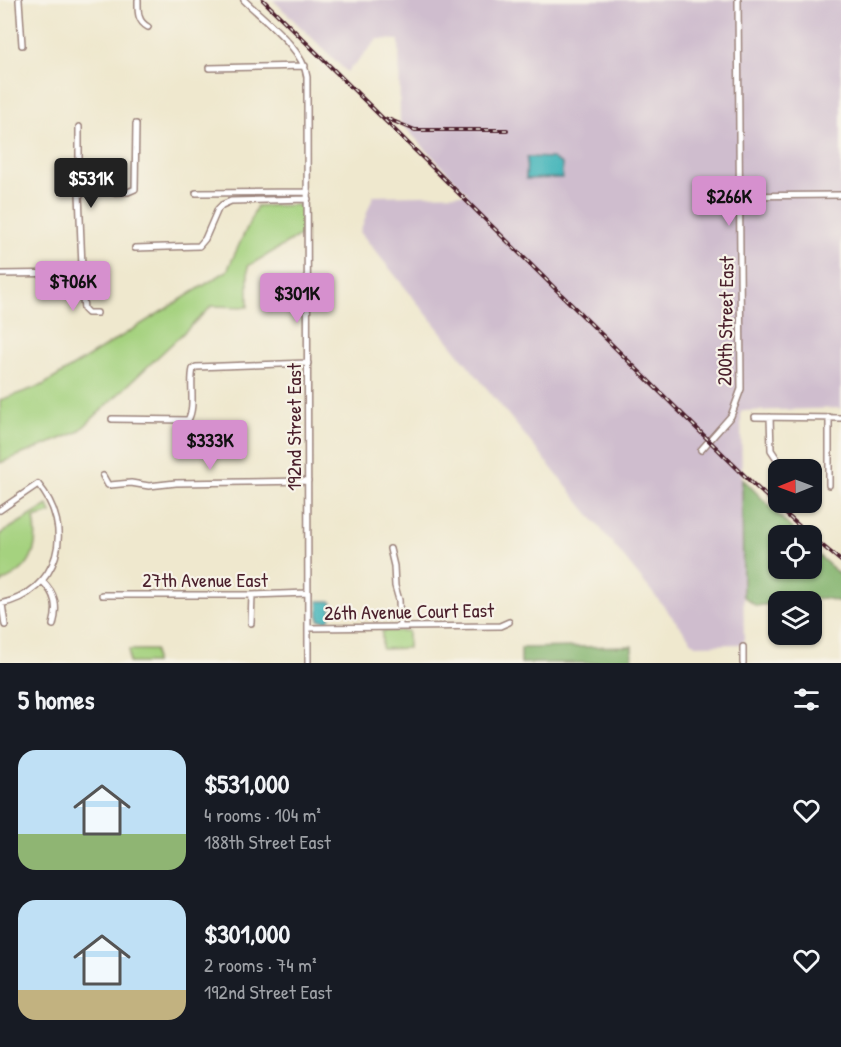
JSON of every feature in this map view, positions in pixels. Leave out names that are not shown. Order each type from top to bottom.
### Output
[{"type":"street","points":[[19,0],[22,45]]},
{"type":"street","points":[[138,0],[141,23],[148,27]]},
{"type":"street","points":[[244,0],[292,48],[305,66]]},
{"type":"street","name":"200th Street East","points":[[701,450],[731,416],[741,389],[738,0]]},
{"type":"street","points":[[209,68],[305,66]]},
{"type":"street","name":"192nd Street East","points":[[305,66],[308,92],[308,663]]},
{"type":"street","points":[[79,193],[129,192],[135,189],[136,124]]},
{"type":"street","points":[[78,273],[82,267],[79,127]]},
{"type":"street","points":[[196,193],[308,192]]},
{"type":"street","points":[[740,196],[841,195]]},
{"type":"street","points":[[135,248],[199,246],[206,238],[218,209],[231,201],[308,199]]},
{"type":"street","points":[[0,274],[78,273]]},
{"type":"street","points":[[78,273],[81,277],[84,309],[88,313],[98,313]]},
{"type":"street","points":[[112,419],[188,420],[191,412],[191,383],[194,368],[308,363]]},
{"type":"street","points":[[755,417],[841,418]]},
{"type":"street","points":[[770,417],[771,450],[777,459]]},
{"type":"street","points":[[829,417],[829,485]]},
{"type":"street","points":[[103,476],[110,485],[131,483],[149,486],[176,483],[308,481]]},
{"type":"street","points":[[0,510],[38,484],[55,510],[59,535],[56,556],[42,581],[23,596],[1,604],[5,625]]},
{"type":"street","points":[[390,549],[394,566],[394,586],[399,600],[400,627]]},
{"type":"street","points":[[42,581],[55,600],[53,625]]},
{"type":"street","name":"27th Avenue East","points":[[102,595],[308,593]]},
{"type":"street","points":[[251,623],[252,595]]},
{"type":"street","name":"26th Avenue Court East","points":[[308,628],[500,626],[509,622]]},
{"type":"street","points":[[743,647],[743,663]]},
{"type":"shaded area","points":[[273,0],[841,0],[841,408],[741,411],[744,644],[695,645],[360,232],[373,196],[468,194],[400,122],[399,40],[378,39],[347,72]]},
{"type":"green space","points":[[304,205],[305,233],[248,266],[248,307],[212,306],[78,432],[0,463],[0,400],[43,385],[227,271],[257,206]]},
{"type":"green space","points":[[742,478],[768,504],[768,513],[776,513],[788,525],[768,525],[768,579],[822,579],[822,558],[841,576],[841,602],[822,598],[822,591],[768,591],[768,604],[756,606],[743,596]]},
{"type":"green space","points":[[48,505],[51,513],[34,518],[35,542],[28,563],[23,569],[0,584],[0,534]]},
{"type":"green space","points":[[382,631],[408,631],[408,648],[382,649]]},
{"type":"green space","points":[[632,646],[632,663],[521,663],[521,648]]},
{"type":"green space","points":[[129,650],[155,650],[155,663],[129,663]]},
{"type":"water","points":[[527,157],[552,158],[562,164],[562,178],[526,179]]},
{"type":"water","points":[[318,601],[332,603],[328,621],[319,620]]},
{"type":"railway","points":[[263,0],[752,483],[798,525]]},
{"type":"railway","points":[[388,119],[415,130],[507,130]]},
{"type":"railway","points":[[822,545],[841,561]]}]
